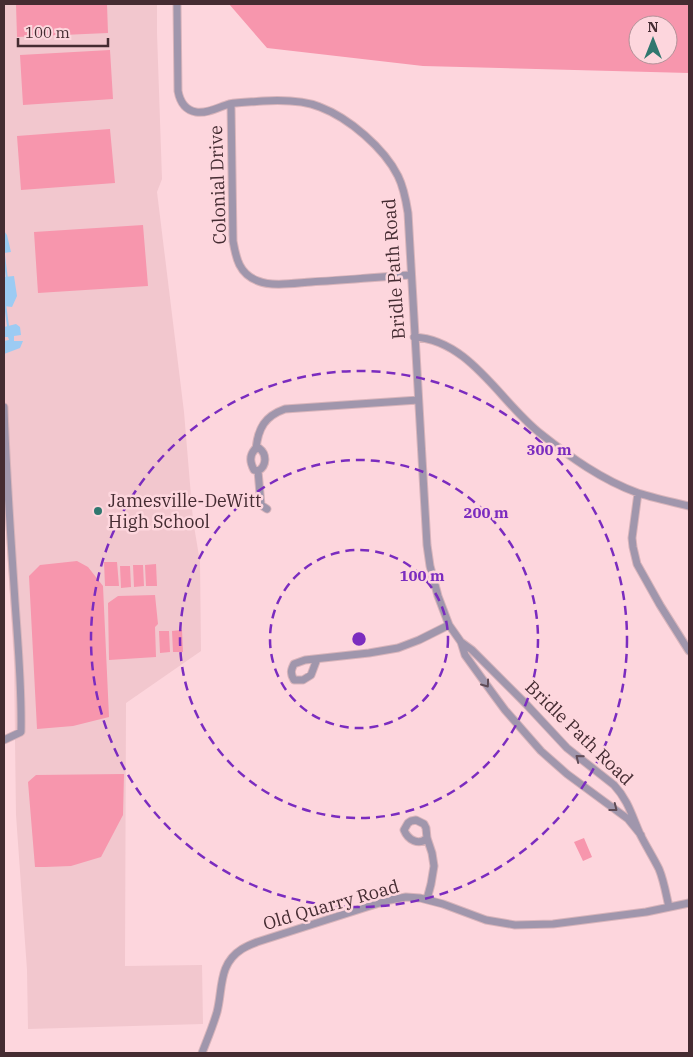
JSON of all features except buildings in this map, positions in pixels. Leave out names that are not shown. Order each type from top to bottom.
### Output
[{"type":"street","name":"Bridle Path Road","points":[[177,4],[178,91],[182,105],[188,110],[205,112],[231,104],[265,101],[304,103],[320,106],[336,114],[369,138],[392,165],[404,192],[408,213],[426,545],[438,596],[465,654],[505,710],[541,751],[567,774],[628,819],[640,835],[659,869],[670,907]]},
{"type":"street","name":"Colonial Drive","points":[[231,104],[233,241],[238,263],[250,277],[259,282],[282,283],[411,275]]},
{"type":"street","points":[[414,337],[432,339],[455,350],[468,360],[539,432],[569,455],[599,474],[638,493],[689,506]]},
{"type":"street","points":[[258,471],[254,470],[250,456],[256,448],[259,430],[268,417],[275,412],[284,409],[418,400]]},
{"type":"street","points":[[4,407],[21,682],[21,732],[4,740]]},
{"type":"street","points":[[256,448],[262,450],[265,460],[264,466],[258,471]]},
{"type":"street","points":[[258,471],[261,505],[267,509]]},
{"type":"street","points":[[638,493],[632,538],[637,564],[689,651]]},
{"type":"street","points":[[317,659],[398,648],[450,625]]},
{"type":"street","name":"Bridle Path Road","points":[[461,642],[472,650],[567,748],[614,785],[629,806],[640,835]]},
{"type":"street","points":[[427,838],[434,866],[432,884],[427,899]]},
{"type":"street","name":"Old Quarry Road","points":[[202,1053],[217,1012],[224,971],[232,957],[256,942],[390,900],[406,897],[427,899],[486,920],[515,925],[553,924],[646,912],[689,903]]},
{"type":"shaded area","name":"Jamesville-DeWitt High School","points":[[4,4],[157,4],[162,179],[157,192],[184,412],[193,520],[200,562],[201,651],[126,703],[125,966],[202,965],[203,1024],[28,1029],[27,970],[16,815],[14,663],[4,501]]},
{"type":"shaded area","points":[[16,4],[107,4],[108,33],[17,37]]},
{"type":"shaded area","points":[[229,4],[689,4],[689,73],[423,66],[267,48]]},
{"type":"shaded area","points":[[110,50],[113,99],[23,105],[20,55]]},
{"type":"shaded area","points":[[110,129],[115,183],[21,190],[17,136]]},
{"type":"shaded area","points":[[143,225],[148,286],[38,293],[34,232]]},
{"type":"shaded area","points":[[77,561],[88,567],[103,586],[109,717],[73,726],[37,729],[29,576],[40,565]]},
{"type":"shaded area","points":[[104,562],[117,562],[119,586],[105,586]]},
{"type":"shaded area","points":[[156,564],[157,586],[146,586],[145,565]]},
{"type":"shaded area","points":[[133,565],[143,565],[144,586],[134,587]]},
{"type":"shaded area","points":[[120,566],[130,566],[131,587],[121,588]]},
{"type":"shaded area","points":[[155,595],[158,624],[155,627],[156,657],[109,660],[108,603],[118,596]]},
{"type":"shaded area","points":[[182,630],[183,652],[173,652],[172,631]]},
{"type":"shaded area","points":[[159,631],[169,631],[170,652],[160,653]]},
{"type":"shaded area","points":[[124,774],[123,815],[101,857],[71,866],[35,867],[28,782],[36,775]]},
{"type":"shaded area","points":[[584,838],[592,857],[583,861],[574,842]]},
{"type":"water","points":[[4,231],[7,235],[11,252],[4,253]]},
{"type":"water","points":[[14,276],[17,296],[12,307],[4,306],[4,277]]},
{"type":"water","points":[[16,324],[20,327],[21,335],[14,336],[14,341],[23,341],[20,348],[4,354],[4,341],[9,340],[8,337],[4,337],[4,327]]},
{"type":"waterway","points":[[4,255],[7,279]]},
{"type":"waterway","points":[[5,304],[8,326]]},
{"type":"place","name":"Jamesville-DeWitt High School","points":[[98,511]]}]
